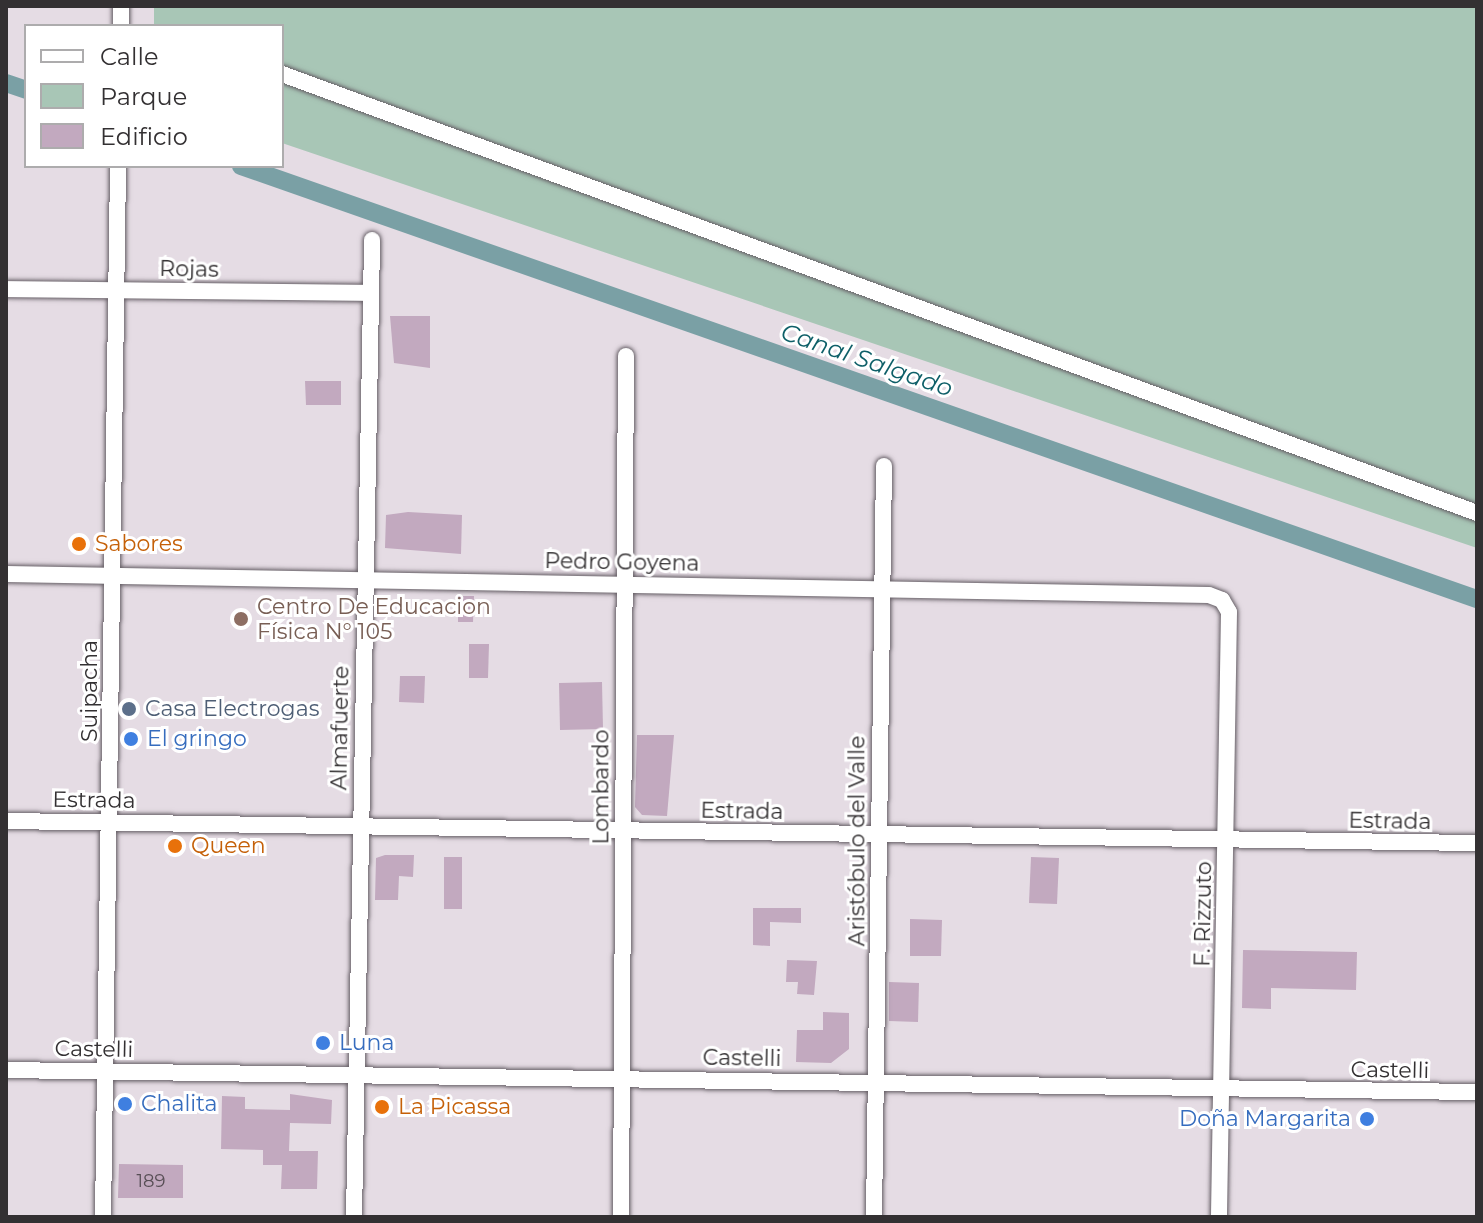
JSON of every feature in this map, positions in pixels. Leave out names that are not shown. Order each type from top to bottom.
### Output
[{"type":"street","points":[[284,75],[1477,513]]},
{"type":"street","name":"Suipacha","points":[[103,1217],[118,168]]},
{"type":"street","name":"Almafuerte","points":[[354,1217],[372,240]]},
{"type":"street","name":"Rojas","points":[[6,289],[371,293]]},
{"type":"street","name":"Lombardo","points":[[621,1217],[622,584],[626,356]]},
{"type":"street","name":"Aristóbulo del Valle","points":[[874,1217],[884,466]]},
{"type":"street","name":"Pedro Goyena","points":[[6,574],[1209,595],[1229,612]]},
{"type":"street","name":"F. Rizzuto","points":[[1219,1217],[1229,612]]},
{"type":"street","name":"Estrada","points":[[6,821],[1477,843]]},
{"type":"street","name":"Castelli","points":[[6,1070],[1477,1092]]},
{"type":"green space","points":[[154,6],[1477,6],[1477,548],[284,144],[284,24],[154,24]]},
{"type":"building","points":[[390,316],[430,316],[430,368],[394,363]]},
{"type":"building","points":[[305,381],[341,381],[341,405],[306,405]]},
{"type":"building","points":[[408,512],[462,515],[461,554],[385,548],[386,515]]},
{"type":"building","points":[[458,596],[474,596],[473,622],[458,622]]},
{"type":"building","points":[[469,644],[489,644],[488,678],[469,678]]},
{"type":"building","points":[[400,676],[425,676],[424,703],[399,702]]},
{"type":"building","points":[[602,682],[603,729],[560,730],[559,683]]},
{"type":"building","points":[[637,735],[674,735],[667,816],[642,815],[635,807]]},
{"type":"building","points":[[414,855],[413,877],[399,876],[398,900],[375,900],[376,858]]},
{"type":"building","points":[[444,857],[462,857],[462,909],[444,909]]},
{"type":"building","points":[[1031,857],[1059,858],[1057,904],[1029,903]]},
{"type":"building","points":[[753,908],[801,908],[801,923],[770,922],[770,946],[753,945]]},
{"type":"building","points":[[910,919],[942,920],[941,956],[910,956]]},
{"type":"building","points":[[1243,950],[1357,952],[1356,990],[1271,988],[1271,1009],[1242,1008]]},
{"type":"building","points":[[787,960],[817,961],[814,995],[797,994],[798,982],[786,982]]},
{"type":"building","points":[[889,982],[919,983],[918,1022],[889,1021]]},
{"type":"building","points":[[823,1012],[849,1013],[849,1049],[831,1063],[796,1062],[797,1030],[823,1030]]},
{"type":"building","points":[[290,1094],[332,1100],[331,1124],[290,1123],[289,1151],[318,1151],[317,1189],[281,1189],[282,1165],[263,1165],[263,1150],[221,1149],[222,1096],[245,1097],[245,1109],[290,1110]]},
{"type":"building","points":[[119,1164],[183,1165],[183,1198],[118,1198]]},
{"type":"waterway","name":"Canal Salgado","points":[[6,83],[24,89]]},
{"type":"waterway","name":"Canal Salgado","points":[[247,168],[1477,599]]},
{"type":"place","name":"Sabores","points":[[79,544]]},
{"type":"place","name":"Centro De Educacion Física N° 105","points":[[241,619]]},
{"type":"place","name":"Casa Electrogas","points":[[129,709]]},
{"type":"place","name":"El gringo","points":[[131,739]]},
{"type":"place","name":"Queen","points":[[175,846]]},
{"type":"place","name":"Luna","points":[[323,1043]]},
{"type":"place","name":"Chalita","points":[[125,1104]]},
{"type":"place","name":"La Picassa","points":[[382,1107]]},
{"type":"place","name":"Doña Margarita","points":[[1367,1119]]}]
